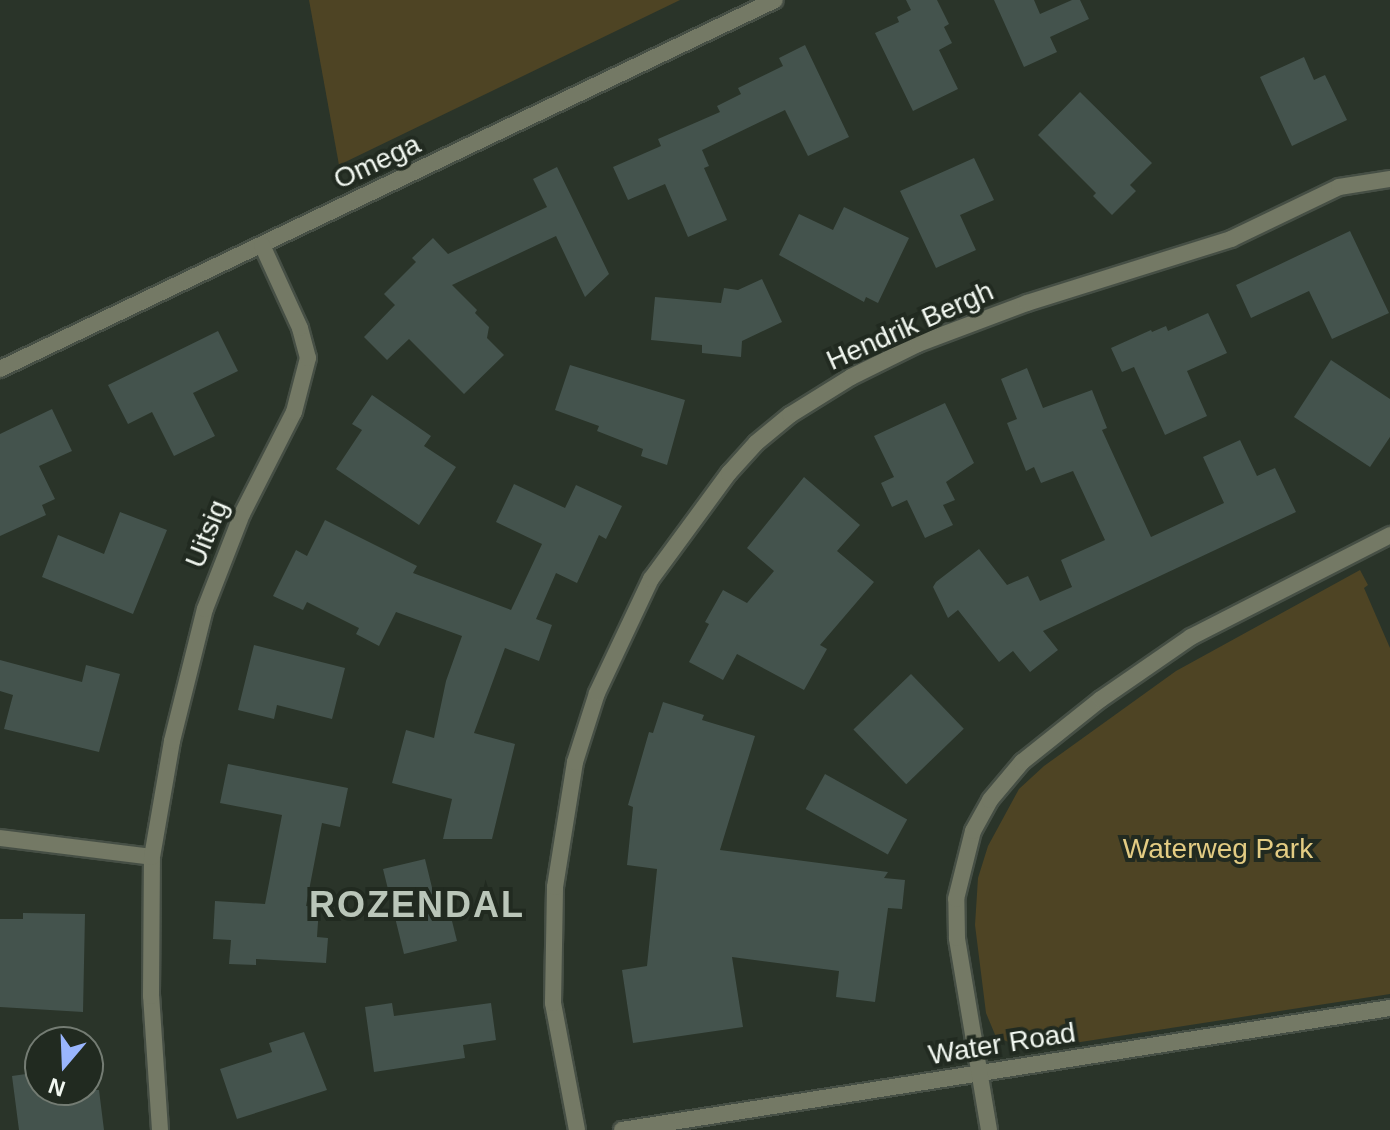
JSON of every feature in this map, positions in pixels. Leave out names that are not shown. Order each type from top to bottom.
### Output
[{"type":"street","name":"Omega","points":[[0,369],[775,0]]},
{"type":"street","name":"Hendrik Bergh","points":[[577,1130],[553,1003],[555,887],[575,762],[597,693],[651,579],[729,473],[756,443],[790,415],[851,377],[918,344],[1027,303],[1231,239],[1339,187],[1390,179]]},
{"type":"street","name":"Uitsig","points":[[160,1130],[151,996],[152,857],[172,741],[205,609],[242,514],[303,388],[308,358],[300,328],[262,245]]},
{"type":"street","points":[[989,1130],[957,938],[956,899],[973,831],[990,800],[1022,762],[1101,699],[1191,637],[1390,535]]},
{"type":"street","points":[[0,838],[152,857]]},
{"type":"street","name":"Water Road","points":[[622,1130],[1390,1008]]},
{"type":"green space","points":[[309,0],[680,0],[339,165]]},
{"type":"green space","name":"Waterweg Park","points":[[1360,570],[1368,585],[1364,588],[1390,648],[1390,994],[1029,1050],[996,1037],[986,1013],[975,925],[978,878],[988,846],[1019,789],[1044,766],[1176,671]]},
{"type":"building","points":[[906,0],[937,0],[949,24],[944,27],[952,43],[939,50],[958,89],[913,111],[875,33],[899,22],[897,17],[911,10]]},
{"type":"building","points":[[994,0],[1034,0],[1040,14],[1072,0],[1080,0],[1089,19],[1050,37],[1057,52],[1024,67]]},
{"type":"building","points":[[805,45],[849,137],[808,156],[785,110],[702,150],[709,166],[704,168],[727,220],[688,237],[665,184],[628,200],[613,167],[661,146],[658,139],[720,112],[717,106],[741,94],[738,88],[783,66],[779,58]]},
{"type":"building","points":[[1304,57],[1314,80],[1325,75],[1347,120],[1292,146],[1260,77]]},
{"type":"building","points":[[1080,92],[1152,163],[1130,185],[1136,191],[1112,215],[1093,196],[1096,193],[1038,135]]},
{"type":"building","points":[[974,158],[994,200],[960,215],[976,250],[936,268],[900,191]]},
{"type":"building","points":[[557,167],[609,274],[585,297],[556,236],[452,285],[477,310],[475,313],[489,327],[487,338],[504,355],[464,394],[409,339],[387,360],[364,337],[395,305],[384,294],[416,262],[412,258],[433,238],[448,254],[547,207],[533,179]]},
{"type":"building","points":[[844,207],[909,238],[878,303],[866,297],[864,302],[779,255],[799,214],[833,230]]},
{"type":"building","points":[[1350,231],[1389,313],[1332,339],[1309,291],[1251,318],[1236,285]]},
{"type":"building","points":[[762,279],[782,322],[742,341],[741,357],[702,353],[702,345],[651,340],[655,297],[721,303],[724,288],[738,290]]},
{"type":"building","points":[[1208,313],[1227,353],[1187,371],[1207,416],[1165,435],[1134,367],[1122,372],[1111,348],[1151,330],[1166,326],[1168,331]]},
{"type":"building","points":[[218,331],[238,371],[193,393],[215,436],[174,456],[152,412],[128,424],[108,385]]},
{"type":"building","points":[[1331,360],[1390,399],[1390,437],[1370,467],[1294,417]]},
{"type":"building","points":[[570,365],[685,400],[667,465],[641,456],[643,449],[597,431],[599,426],[555,410]]},
{"type":"building","points":[[1027,368],[1043,408],[1092,390],[1107,428],[1102,430],[1151,537],[1224,503],[1203,457],[1240,440],[1257,476],[1275,468],[1296,512],[1043,631],[1058,650],[1030,672],[1013,651],[999,662],[958,610],[948,618],[933,587],[936,582],[979,549],[1007,585],[1028,576],[1040,601],[1072,587],[1061,560],[1105,540],[1073,471],[1041,483],[1034,467],[1026,471],[1007,423],[1017,419],[1001,379]]},
{"type":"building","points":[[372,395],[431,436],[424,446],[456,467],[419,525],[336,469],[362,430],[352,424]]},
{"type":"building","points":[[945,403],[974,463],[946,482],[955,500],[943,505],[953,525],[925,538],[907,500],[892,507],[881,483],[894,477],[874,436]]},
{"type":"building","points":[[52,409],[72,451],[39,466],[55,499],[42,505],[46,515],[0,536],[0,434]]},
{"type":"building","points":[[804,477],[860,525],[837,551],[874,582],[820,645],[827,649],[804,690],[737,654],[723,680],[689,662],[709,624],[705,622],[723,590],[747,603],[774,571],[747,548]]},
{"type":"building","points":[[514,484],[565,508],[576,485],[622,506],[606,539],[599,535],[577,583],[556,573],[536,619],[552,625],[539,661],[505,648],[474,733],[515,744],[492,839],[443,839],[452,799],[392,783],[406,730],[434,738],[446,681],[462,636],[396,612],[379,646],[356,634],[359,628],[307,602],[303,610],[273,596],[296,550],[307,556],[325,520],[417,566],[413,573],[511,610],[542,544],[496,522]]},
{"type":"building","points":[[120,512],[167,530],[133,614],[42,577],[58,535],[104,554]]},
{"type":"building","points":[[254,645],[345,668],[332,719],[277,705],[274,719],[238,710]]},
{"type":"building","points":[[0,660],[82,682],[86,665],[120,674],[99,752],[4,729],[13,695],[0,691]]},
{"type":"building","points":[[911,674],[964,729],[906,784],[853,730]]},
{"type":"building","points":[[663,702],[704,715],[702,720],[755,736],[720,850],[888,872],[884,878],[905,880],[902,909],[888,908],[875,1002],[836,997],[839,971],[732,957],[743,1027],[633,1043],[622,970],[647,966],[657,869],[627,865],[633,807],[628,805],[649,732],[653,733]]},
{"type":"building","points":[[228,764],[348,788],[340,827],[322,823],[306,906],[319,907],[317,937],[328,938],[326,963],[256,959],[256,965],[229,964],[231,940],[213,939],[215,901],[265,904],[282,815],[220,803]]},
{"type":"building","points":[[825,774],[907,820],[888,855],[806,809]]},
{"type":"building","points":[[425,859],[437,908],[448,905],[457,941],[404,954],[383,869]]},
{"type":"building","points":[[23,913],[85,914],[83,1012],[0,1007],[0,919],[23,919]]},
{"type":"building","points":[[392,1003],[394,1016],[491,1003],[496,1040],[463,1045],[465,1058],[374,1072],[365,1007]]},
{"type":"building","points":[[304,1032],[327,1090],[237,1119],[220,1069],[272,1052],[269,1043]]},
{"type":"building","points":[[24,1074],[24,1106],[101,1106],[104,1130],[19,1130],[12,1076]]},
{"type":"district","name":"ROZENDAL","points":[[417,905]]}]
